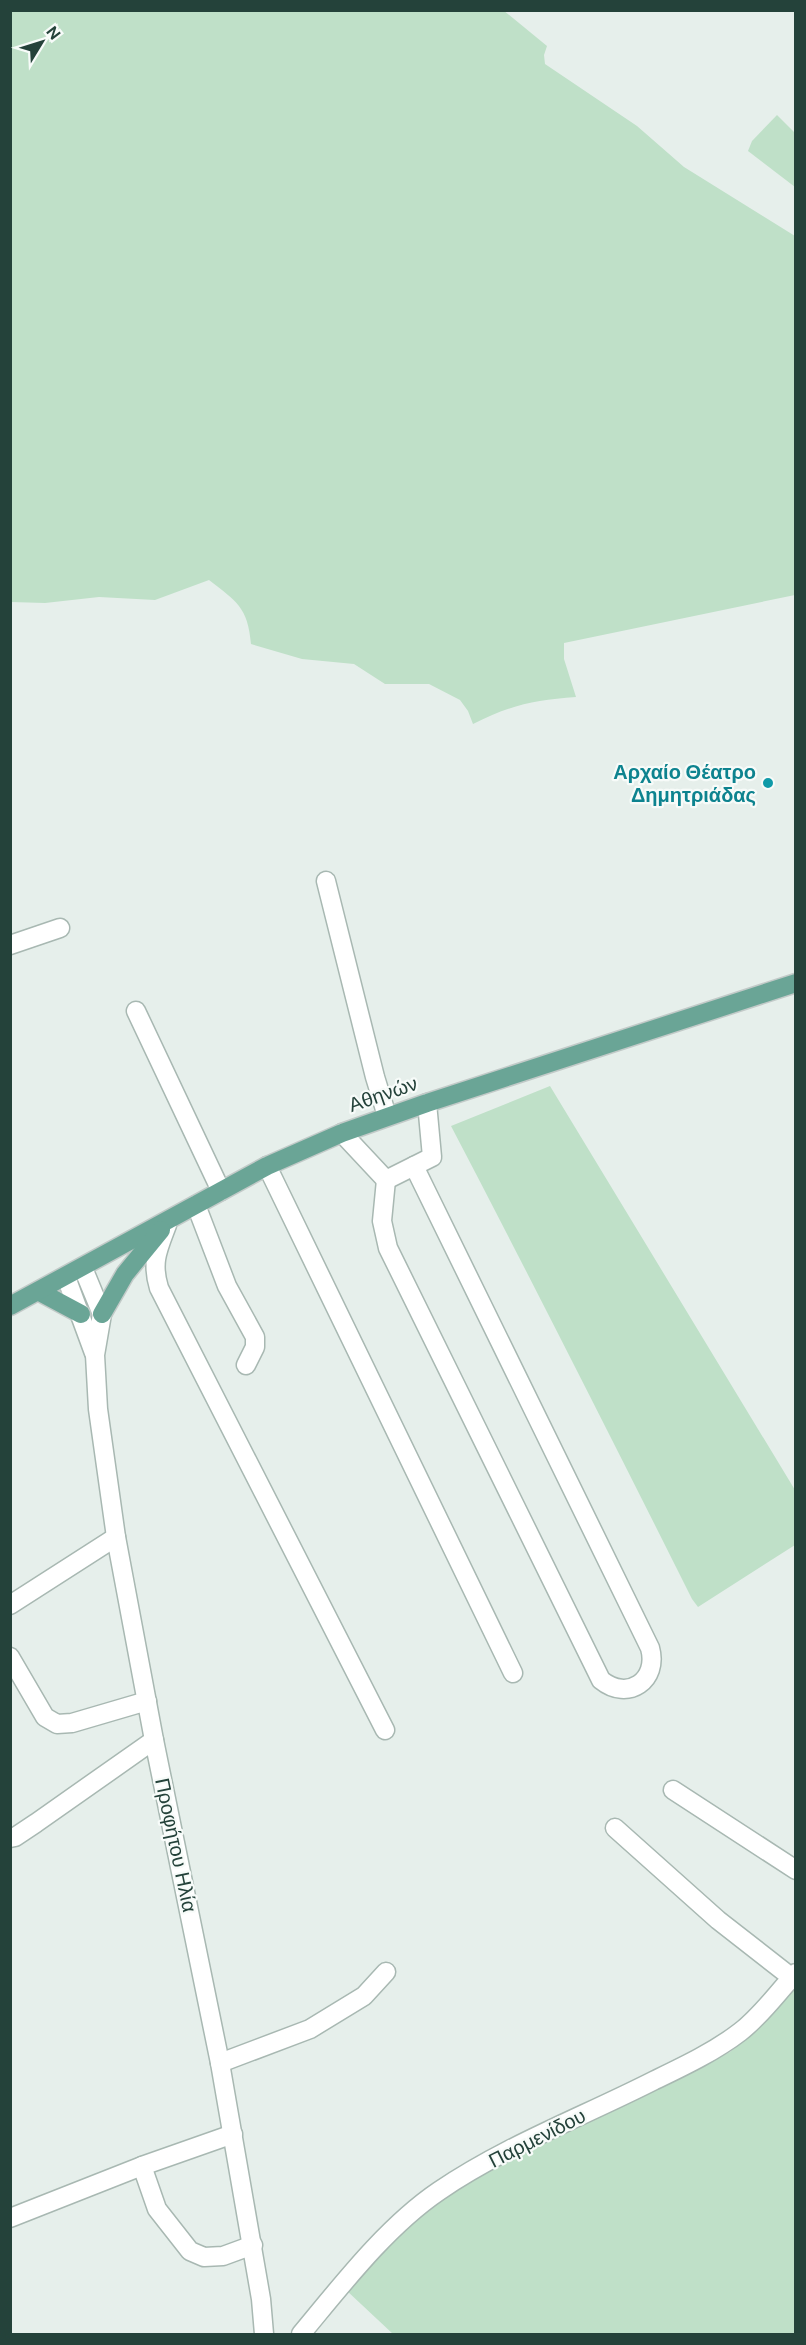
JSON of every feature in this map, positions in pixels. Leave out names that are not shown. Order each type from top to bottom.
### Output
[{"type":"main road","name":"Αθηνών","points":[[10,1306],[267,1167],[342,1133],[387,1116],[795,983]]},
{"type":"main road","points":[[102,1314],[125,1274],[168,1221]]},
{"type":"main road","points":[[38,1292],[81,1314]]},
{"type":"street","points":[[326,880],[387,1116]]},
{"type":"street","points":[[10,945],[60,928]]},
{"type":"street","points":[[136,1011],[221,1191]]},
{"type":"street","points":[[386,1179],[432,1157],[427,1103]]},
{"type":"street","points":[[342,1133],[386,1179],[382,1221],[388,1248],[601,1680],[614,1688],[637,1686],[649,1674],[652,1656],[650,1647],[414,1166]]},
{"type":"street","points":[[267,1167],[513,1673]]},
{"type":"street","points":[[196,1205],[226,1286],[255,1336],[255,1347],[246,1365]]},
{"type":"street","points":[[168,1221],[155,1258],[154,1272],[159,1288],[385,1730]]},
{"type":"street","points":[[83,1268],[102,1314],[95,1355]]},
{"type":"street","points":[[66,1277],[95,1355]]},
{"type":"street","name":"Προφήτου Ηλία","points":[[95,1355],[98,1408],[116,1538],[154,1740],[220,2063],[253,2245],[264,2334]]},
{"type":"street","points":[[10,1605],[116,1538]]},
{"type":"street","points":[[10,1657],[45,1717],[57,1724],[72,1723],[147,1701]]},
{"type":"street","points":[[10,1838],[36,1823],[154,1740]]},
{"type":"street","points":[[673,1790],[795,1870]]},
{"type":"street","points":[[615,1828],[718,1920],[794,1975]]},
{"type":"street","points":[[220,2063],[310,2029],[364,1996],[386,1972]]},
{"type":"street","name":"Παρμενίδου","points":[[301,2334],[387,2236],[438,2191],[557,2126],[669,2073],[717,2047],[740,2032],[794,1975]]},
{"type":"street","points":[[10,2218],[142,2166],[233,2134]]},
{"type":"street","points":[[142,2166],[157,2209],[190,2250],[204,2257],[222,2256],[253,2245]]},
{"type":"green space","points":[[11,10],[503,10],[547,46],[544,55],[545,64],[637,126],[684,167],[795,236],[795,595],[564,643],[564,659],[576,697],[523,704],[473,724],[460,700],[429,684],[385,684],[354,664],[302,659],[251,644],[244,613],[227,594],[209,580],[155,600],[99,597],[45,603],[11,602]]},
{"type":"green space","points":[[777,115],[795,133],[795,187],[748,151],[752,141]]},
{"type":"green space","points":[[550,1086],[795,1490],[795,1545],[698,1607],[451,1126]]},
{"type":"green space","points":[[795,1988],[795,2334],[393,2334],[346,2290],[420,2215],[473,2177],[730,2052],[749,2036]]},
{"type":"place","name":"Αρχαίο Θέατρο Δημητριάδας","points":[[768,783]]}]
